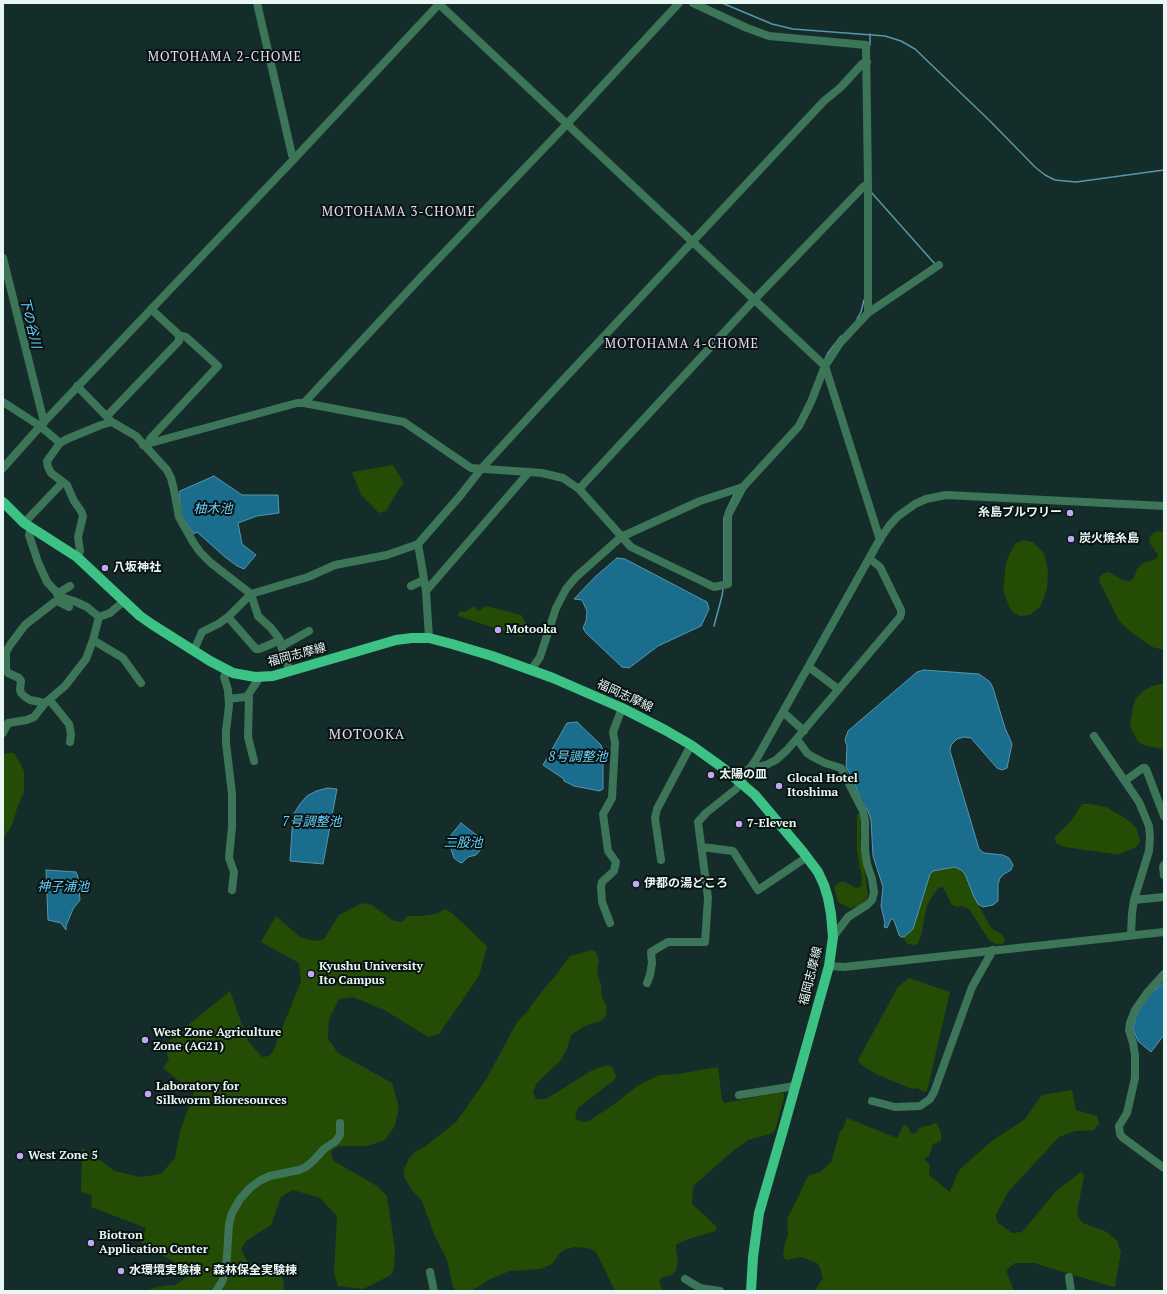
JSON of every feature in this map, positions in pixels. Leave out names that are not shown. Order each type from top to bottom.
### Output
[{"type":"main road","name":"福岡志摩線","points":[[3,502],[28,526],[77,557],[124,601],[153,625],[226,670],[241,676],[274,676],[396,640],[429,638],[492,656],[531,670],[622,708],[691,745],[741,782],[755,795],[818,872],[824,885],[831,914],[833,938],[829,966],[759,1213],[753,1257],[751,1291]]},
{"type":"street","points":[[257,3],[292,156],[295,158]]},
{"type":"street","points":[[3,468],[77,386],[295,158],[439,3],[824,364],[880,540]]},
{"type":"street","points":[[304,403],[427,270],[567,124],[679,3]]},
{"type":"street","points":[[693,3],[747,28],[769,36],[864,45],[864,63],[869,89],[866,185],[868,313]]},
{"type":"street","points":[[194,650],[202,632],[228,617],[251,594],[308,577],[335,565],[387,555],[418,544],[460,496],[481,469],[824,101],[840,88],[864,63]]},
{"type":"street","points":[[579,490],[755,299],[866,185]]},
{"type":"street","points":[[3,258],[42,424]]},
{"type":"street","points":[[146,445],[296,403],[304,403],[404,422],[471,468],[542,473],[563,478],[579,490],[631,547],[714,587],[728,584],[728,515],[743,487],[799,426],[811,402],[824,364],[840,343],[868,313],[937,267]]},
{"type":"street","points":[[146,445],[218,366],[186,337],[179,335],[151,309]]},
{"type":"street","points":[[77,557],[80,552],[78,537],[83,516],[74,501],[68,485],[51,473],[48,468],[47,461],[60,443],[101,425],[110,419],[179,341],[179,335]]},
{"type":"street","points":[[77,386],[110,419],[136,436],[146,445],[167,470],[171,478],[179,517],[200,552],[251,594],[258,616],[271,628],[281,643],[290,672]]},
{"type":"street","points":[[3,402],[42,424],[60,443]]},
{"type":"street","points":[[426,591],[530,472]]},
{"type":"street","points":[[63,482],[28,526],[29,535],[38,562],[47,582],[58,597],[69,607]]},
{"type":"street","points":[[531,670],[540,657],[556,608],[566,589],[576,577],[621,537],[700,502],[743,487]]},
{"type":"street","points":[[647,983],[652,963],[651,952],[668,942],[705,942],[708,898],[698,822],[706,813],[736,789],[741,782],[783,712],[880,540],[889,526],[904,511],[926,499],[937,496],[963,495],[1164,506]]},
{"type":"street","points":[[418,544],[426,591],[429,638]]},
{"type":"street","points":[[749,769],[766,765],[776,760],[797,739],[901,614],[901,610],[880,567],[870,559]]},
{"type":"street","points":[[411,586],[424,580]]},
{"type":"street","points":[[70,586],[25,626],[6,652],[6,669],[8,673],[21,680],[21,693],[30,700],[52,703],[69,724],[71,734],[70,742]]},
{"type":"street","points":[[58,597],[74,601],[87,607],[99,617]]},
{"type":"street","points":[[99,617],[110,613],[124,601]]},
{"type":"street","points":[[3,733],[8,723],[27,720],[34,717],[47,702],[65,686],[86,659],[99,617]]},
{"type":"street","points":[[228,617],[256,649],[281,643],[309,631]]},
{"type":"street","points":[[93,640],[123,658],[141,683]]},
{"type":"street","points":[[808,667],[838,689]]},
{"type":"street","points":[[226,670],[224,677],[229,699],[226,743],[232,794],[232,827],[229,858],[234,872],[232,890]]},
{"type":"street","points":[[229,699],[245,697],[248,695],[260,677]]},
{"type":"street","points":[[248,695],[248,737],[254,761]]},
{"type":"street","points":[[610,923],[602,902],[601,887],[602,882],[614,870],[616,862],[608,851],[603,814],[612,798],[616,743],[613,732],[622,708]]},
{"type":"street","points":[[783,712],[804,731]]},
{"type":"street","points":[[1094,736],[1126,780],[1144,811],[1149,826],[1149,851],[1134,900],[1131,935]]},
{"type":"street","points":[[797,739],[813,757],[841,768],[863,811],[865,821],[865,850],[874,892],[872,900],[848,917],[833,938]]},
{"type":"street","points":[[661,860],[655,818],[657,809],[691,745]]},
{"type":"street","points":[[1126,780],[1145,768],[1164,816]]},
{"type":"street","points":[[702,847],[733,851],[758,890],[807,857]]},
{"type":"street","points":[[1164,865],[1164,875]]},
{"type":"street","points":[[1134,900],[1164,897]]},
{"type":"street","points":[[829,966],[844,967],[1164,932]]},
{"type":"street","points":[[872,1101],[895,1107],[920,1106],[930,1099],[934,1092],[972,987],[993,950]]},
{"type":"street","points":[[1164,974],[1147,993],[1135,1010],[1130,1023],[1129,1030],[1135,1055],[1134,1078],[1127,1113],[1119,1126],[1119,1130],[1122,1137],[1164,1168]]},
{"type":"street","points":[[739,1096],[795,1086]]},
{"type":"street","points":[[216,1291],[222,1282],[226,1271],[229,1224],[232,1213],[240,1199],[251,1187],[261,1180],[270,1176],[300,1170],[306,1167],[324,1149],[336,1141],[340,1135],[340,1123]]},
{"type":"street","points":[[430,1272],[434,1291]]},
{"type":"street","points":[[1069,1277],[1071,1291]]},
{"type":"street","points":[[685,1279],[700,1288],[720,1291]]},
{"type":"green space","points":[[393,465],[404,483],[386,511],[379,513],[361,495],[352,472]]},
{"type":"green space","points":[[1158,531],[1164,532],[1164,650],[1152,647],[1131,632],[1119,621],[1100,583],[1099,578],[1102,574],[1108,572],[1123,580],[1130,581],[1134,578],[1137,569],[1143,563],[1156,559],[1158,555],[1149,542],[1150,536]]},
{"type":"green space","points":[[1023,540],[1033,542],[1042,551],[1045,556],[1048,571],[1047,589],[1041,606],[1030,615],[1020,616],[1014,613],[1010,608],[1003,591],[1006,563],[1009,555],[1015,544]]},
{"type":"green space","points":[[474,606],[478,611],[486,606],[521,615],[526,623],[522,637],[458,616],[460,611],[465,612]]},
{"type":"green space","points":[[1164,683],[1164,749],[1146,746],[1138,742],[1130,727],[1133,706],[1136,698],[1143,691],[1152,686]]},
{"type":"green space","points":[[7,753],[14,753],[24,771],[24,792],[17,808],[13,823],[3,840],[3,755]]},
{"type":"green space","points":[[1082,804],[1106,807],[1130,821],[1137,829],[1140,841],[1139,844],[1136,847],[1120,854],[1115,854],[1064,847],[1056,843],[1055,837],[1071,821]]},
{"type":"green space","points":[[857,814],[861,815],[860,838],[868,895],[866,900],[859,906],[850,908],[838,902],[834,887],[840,882],[845,882],[856,888],[861,887],[862,879],[857,849]]},
{"type":"green space","points":[[955,867],[965,874],[974,897],[991,928],[1003,935],[1005,940],[1003,944],[996,944],[989,940],[969,909],[962,906],[957,907],[952,905],[943,887],[938,888],[927,905],[921,936],[918,943],[914,945],[908,944],[905,941],[904,937],[913,929],[930,874],[933,871]]},
{"type":"green space","points":[[362,903],[372,905],[394,921],[402,922],[407,916],[435,914],[446,909],[487,946],[479,976],[439,1034],[428,1037],[386,1011],[353,997],[339,999],[329,1019],[328,1039],[338,1053],[392,1083],[399,1107],[395,1126],[385,1140],[368,1146],[339,1146],[332,1150],[331,1155],[334,1161],[377,1186],[387,1196],[395,1249],[394,1268],[391,1275],[363,1289],[338,1286],[334,1273],[337,1216],[320,1198],[293,1190],[281,1197],[271,1225],[246,1241],[241,1250],[247,1261],[268,1272],[280,1274],[283,1278],[284,1291],[143,1291],[163,1286],[175,1285],[193,1273],[141,1243],[146,1228],[91,1207],[92,1195],[81,1192],[82,1148],[115,1171],[140,1177],[161,1174],[175,1158],[180,1131],[194,1093],[163,1068],[169,1060],[164,1045],[230,991],[248,1041],[262,1057],[269,1056],[273,1051],[301,981],[299,963],[261,942],[276,916],[300,937],[315,941],[324,939],[339,915]]},
{"type":"green space","points":[[592,950],[596,952],[599,961],[597,972],[601,985],[602,997],[607,1007],[606,1016],[601,1021],[583,1027],[571,1035],[567,1049],[560,1061],[537,1083],[533,1092],[536,1099],[546,1099],[591,1071],[607,1065],[612,1067],[616,1076],[614,1080],[578,1108],[575,1115],[577,1120],[583,1122],[589,1121],[637,1086],[659,1075],[678,1074],[718,1067],[722,1100],[724,1103],[782,1092],[784,1094],[775,1130],[773,1133],[748,1140],[693,1186],[692,1204],[717,1227],[715,1231],[683,1241],[676,1245],[678,1261],[676,1270],[670,1276],[662,1277],[659,1281],[663,1291],[615,1291],[596,1252],[587,1248],[575,1247],[566,1249],[560,1253],[552,1264],[541,1269],[510,1271],[490,1279],[473,1290],[456,1291],[452,1284],[447,1260],[434,1234],[422,1201],[411,1189],[404,1177],[404,1169],[409,1158],[415,1152],[424,1147],[457,1121],[487,1078],[517,1022],[526,1013],[570,956]]},
{"type":"green space","points":[[909,978],[950,992],[927,1091],[923,1092],[918,1088],[912,1089],[876,1074],[860,1064],[858,1060],[898,987]]},
{"type":"green space","points":[[1072,1090],[1076,1110],[1097,1116],[1099,1123],[1094,1130],[1075,1131],[1059,1137],[1008,1192],[996,1215],[997,1222],[1012,1233],[1022,1232],[1056,1191],[1081,1172],[1083,1173],[1084,1176],[1077,1212],[1083,1223],[1107,1232],[1117,1241],[1121,1252],[1115,1286],[1113,1287],[1034,1263],[1015,1263],[1006,1270],[1014,1291],[805,1291],[815,1290],[823,1278],[817,1263],[801,1257],[787,1260],[783,1257],[788,1234],[787,1219],[807,1178],[810,1175],[820,1172],[831,1162],[840,1132],[847,1118],[897,1138],[904,1124],[908,1127],[912,1134],[917,1132],[919,1128],[929,1126],[934,1123],[937,1124],[941,1133],[941,1141],[933,1144],[929,1156],[924,1158],[930,1166],[929,1175],[950,1192],[959,1170],[993,1140],[1024,1120],[1042,1095]]},
{"type":"water","name":"柚木池","points":[[214,476],[242,495],[278,495],[279,513],[257,516],[238,523],[242,544],[256,555],[244,569],[237,566],[225,557],[197,532],[194,534],[181,515],[180,491]]},
{"type":"water","points":[[617,558],[625,559],[707,602],[709,609],[701,626],[658,646],[629,668],[622,667],[586,633],[583,628],[586,621],[587,611],[582,600],[574,599],[596,576]]},
{"type":"water","points":[[924,670],[979,674],[990,682],[993,688],[1005,728],[1012,744],[1007,768],[1002,770],[997,768],[971,738],[964,737],[957,739],[951,745],[950,751],[979,849],[984,853],[1003,855],[1009,858],[1013,865],[1011,870],[1000,878],[998,884],[998,901],[993,905],[983,907],[978,904],[965,874],[961,870],[955,867],[933,871],[930,874],[913,929],[904,937],[901,937],[893,919],[891,919],[887,928],[884,927],[885,923],[881,906],[883,887],[873,856],[871,820],[846,767],[847,746],[845,740],[848,731],[917,672]]},
{"type":"water","name":"8号調整池","points":[[577,722],[601,745],[603,751],[603,789],[600,791],[574,786],[564,781],[564,779],[543,765],[567,723]]},
{"type":"water","name":"7号調整池","points":[[328,788],[337,789],[323,864],[290,861],[293,815],[307,796],[316,791]]},
{"type":"water","name":"二股池","points":[[461,823],[479,837],[482,844],[482,848],[476,855],[468,857],[462,863],[454,858],[449,843],[451,835]]},
{"type":"water","name":"神子浦池","points":[[46,870],[76,872],[78,877],[80,900],[73,909],[66,926],[66,930],[61,923],[48,920]]},
{"type":"water","points":[[1164,982],[1164,1035],[1151,1052],[1138,1041],[1133,1029],[1136,1016],[1146,998]]},
{"type":"waterway","points":[[722,3],[772,24],[793,29],[885,36],[901,41],[915,49],[991,122],[1035,167],[1045,175],[1055,180],[1076,182],[1164,170]]},
{"type":"waterway","points":[[870,34],[870,45]]},
{"type":"waterway","points":[[871,192],[935,264]]},
{"type":"waterway","points":[[857,319],[861,312],[864,300]]},
{"type":"waterway","points":[[825,359],[841,336]]},
{"type":"waterway","points":[[726,511],[735,493]]},
{"type":"waterway","points":[[724,517],[724,583]]},
{"type":"waterway","points":[[714,626],[723,589]]},
{"type":"place","name":"糸島ブルワリー","points":[[1070,513]]},
{"type":"place","name":"炭火焼糸島","points":[[1071,539]]},
{"type":"place","name":"八坂神社","points":[[105,568]]},
{"type":"place","name":"Motooka","points":[[498,630]]},
{"type":"place","name":"太陽の皿","points":[[711,775]]},
{"type":"place","name":"Glocal Hotel Itoshima","points":[[779,786]]},
{"type":"place","name":"7-Eleven","points":[[739,824]]},
{"type":"place","name":"伊都の湯どころ","points":[[636,884]]},
{"type":"place","name":"Kyushu University Ito Campus","points":[[311,974]]},
{"type":"place","name":"West Zone Agriculture Zone (AG21)","points":[[145,1040]]},
{"type":"place","name":"Laboratory for Silkworm Bioresources","points":[[148,1094]]},
{"type":"place","name":"West Zone 5","points":[[20,1156]]},
{"type":"place","name":"Biotron Application Center","points":[[91,1243]]},
{"type":"place","name":"水環境実験棟・森林保全実験棟","points":[[121,1271]]},
{"type":"district","name":"MOTOHAMA 2-CHOME","points":[[225,57]]},
{"type":"district","name":"MOTOHAMA 3-CHOME","points":[[399,212]]},
{"type":"district","name":"MOTOHAMA 4-CHOME","points":[[682,344]]},
{"type":"district","name":"MOTOOKA","points":[[367,735]]},
{"type":"water label","name":"下の谷川","points":[[30,323]]}]
